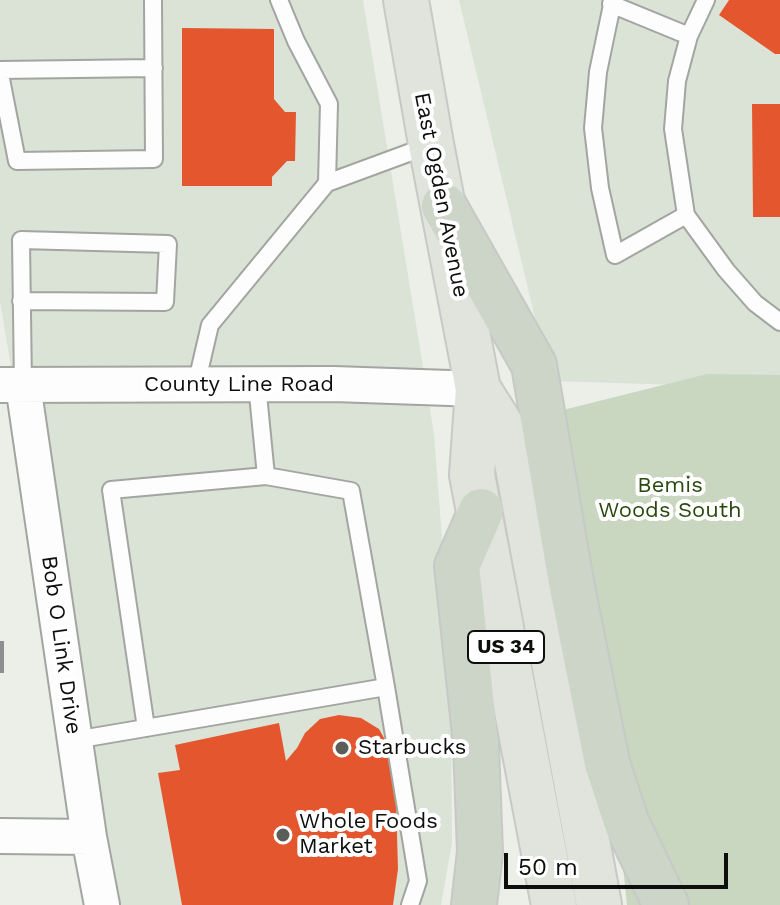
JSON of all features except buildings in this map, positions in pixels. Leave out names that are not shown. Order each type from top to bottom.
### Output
[{"type":"highway","points":[[444,206],[534,365],[571,582],[607,763],[627,824],[666,905]]},
{"type":"highway","points":[[474,905],[480,852],[476,744],[457,566],[481,511]]},
{"type":"main road","name":"East Ogden Avenue","points":[[406,0],[478,389],[472,475],[554,905]]},
{"type":"main road","name":"East Ogden Avenue","points":[[478,389],[514,446],[599,905]]},
{"type":"street","name":"County Line Road","points":[[12,385],[257,384],[478,389]]},
{"type":"street","name":"Bob O Link Drive","points":[[12,385],[102,905]]},
{"type":"street","points":[[0,836],[89,837]]},
{"type":"lane","points":[[153,0],[154,68],[154,159],[17,161],[0,72],[154,68]]},
{"type":"lane","points":[[279,0],[296,41],[329,104],[327,183]]},
{"type":"lane","points":[[706,0],[689,36],[677,81],[673,129],[686,215],[745,292],[780,322]]},
{"type":"lane","points":[[686,215],[615,255],[600,188],[593,128],[598,72],[612,2],[689,36]]},
{"type":"lane","points":[[196,385],[210,325],[327,183],[431,144]]},
{"type":"lane","points":[[12,385],[21,301],[21,240],[168,244],[165,302],[21,301]]},
{"type":"lane","points":[[257,384],[266,476]]},
{"type":"lane","points":[[146,728],[111,490],[266,476],[351,491],[418,881],[410,905]]},
{"type":"lane","points":[[75,740],[386,687]]},
{"type":"shaded area","points":[[0,0],[363,0],[434,434],[451,655],[452,843],[441,905],[100,905],[0,301]]},
{"type":"shaded area","points":[[459,0],[780,0],[780,388],[550,381]]},
{"type":"green space","name":"Bemis Woods South","points":[[707,374],[780,375],[780,905],[627,905],[609,732],[555,414]]},
{"type":"place","name":"Starbucks","points":[[342,748]]},
{"type":"place","name":"Whole Foods Market","points":[[283,835]]}]
